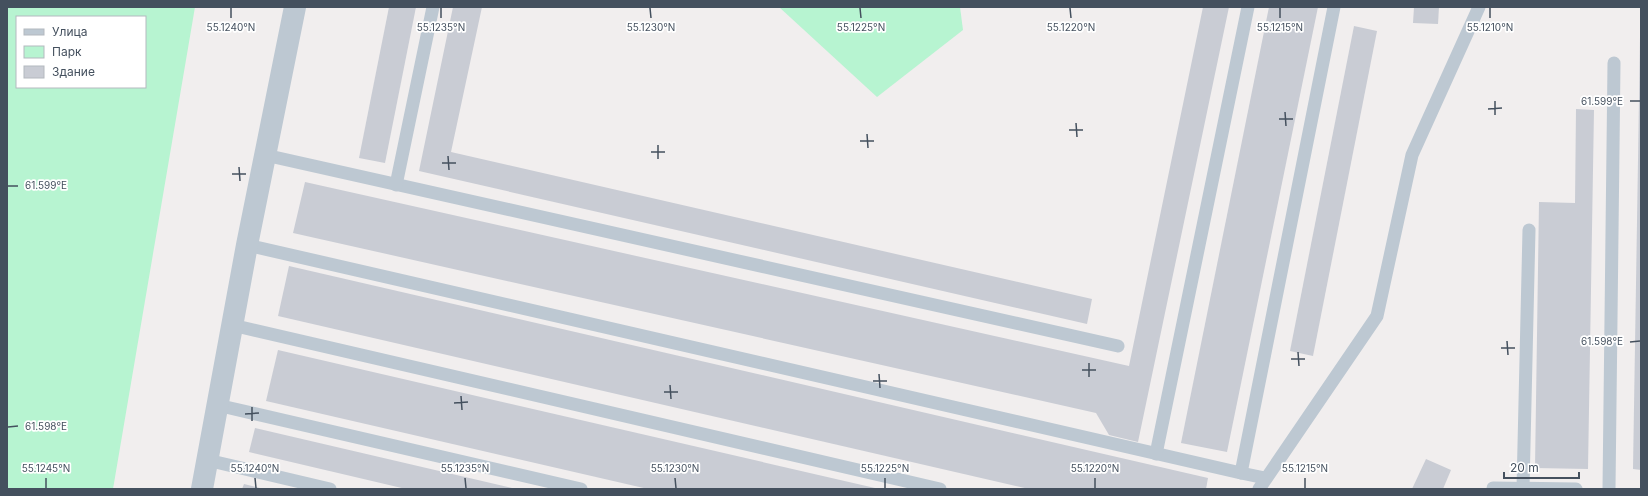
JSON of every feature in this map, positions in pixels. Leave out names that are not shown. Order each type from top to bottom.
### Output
[{"type":"street","points":[[202,489],[247,245],[295,7]]},
{"type":"lane","points":[[396,185],[433,7]]},
{"type":"lane","points":[[1156,454],[1248,7]]},
{"type":"lane","points":[[1241,473],[1334,7]]},
{"type":"lane","points":[[247,245],[1241,473],[1262,483],[1377,316],[1412,155],[1479,7]]},
{"type":"lane","points":[[1609,489],[1614,63]]},
{"type":"lane","points":[[265,155],[1118,346]]},
{"type":"lane","points":[[1523,488],[1529,230]]},
{"type":"lane","points":[[232,325],[940,489]]},
{"type":"lane","points":[[217,405],[581,489]]},
{"type":"lane","points":[[207,460],[330,489]]},
{"type":"lane","points":[[1493,489],[1576,489]]},
{"type":"green space","points":[[7,7],[195,7],[113,489],[7,489]]},
{"type":"green space","points":[[779,7],[960,7],[963,30],[877,97]]},
{"type":"building","points":[[389,7],[416,7],[385,163],[359,158]]},
{"type":"building","points":[[453,7],[482,7],[451,152],[1092,299],[1087,324],[419,171]]},
{"type":"building","points":[[1203,7],[1229,7],[1138,442],[1109,435],[1096,413],[293,233],[305,182],[1129,366]]},
{"type":"building","points":[[1269,7],[1318,7],[1227,452],[1181,443]]},
{"type":"building","points":[[1414,7],[1439,7],[1438,24],[1413,23]]},
{"type":"building","points":[[1354,26],[1377,31],[1313,356],[1290,351]]},
{"type":"building","points":[[1641,37],[1641,470],[1633,469]]},
{"type":"building","points":[[1576,109],[1594,110],[1588,469],[1535,468],[1539,202],[1575,203]]},
{"type":"building","points":[[289,266],[1208,478],[1206,489],[1029,489],[278,316]]},
{"type":"building","points":[[278,350],[875,489],[648,489],[266,401]]},
{"type":"building","points":[[255,428],[512,489],[406,489],[249,452]]},
{"type":"building","points":[[1426,459],[1451,470],[1443,489],[1412,489]]},
{"type":"building","points":[[244,484],[260,488],[260,489],[242,489]]}]
